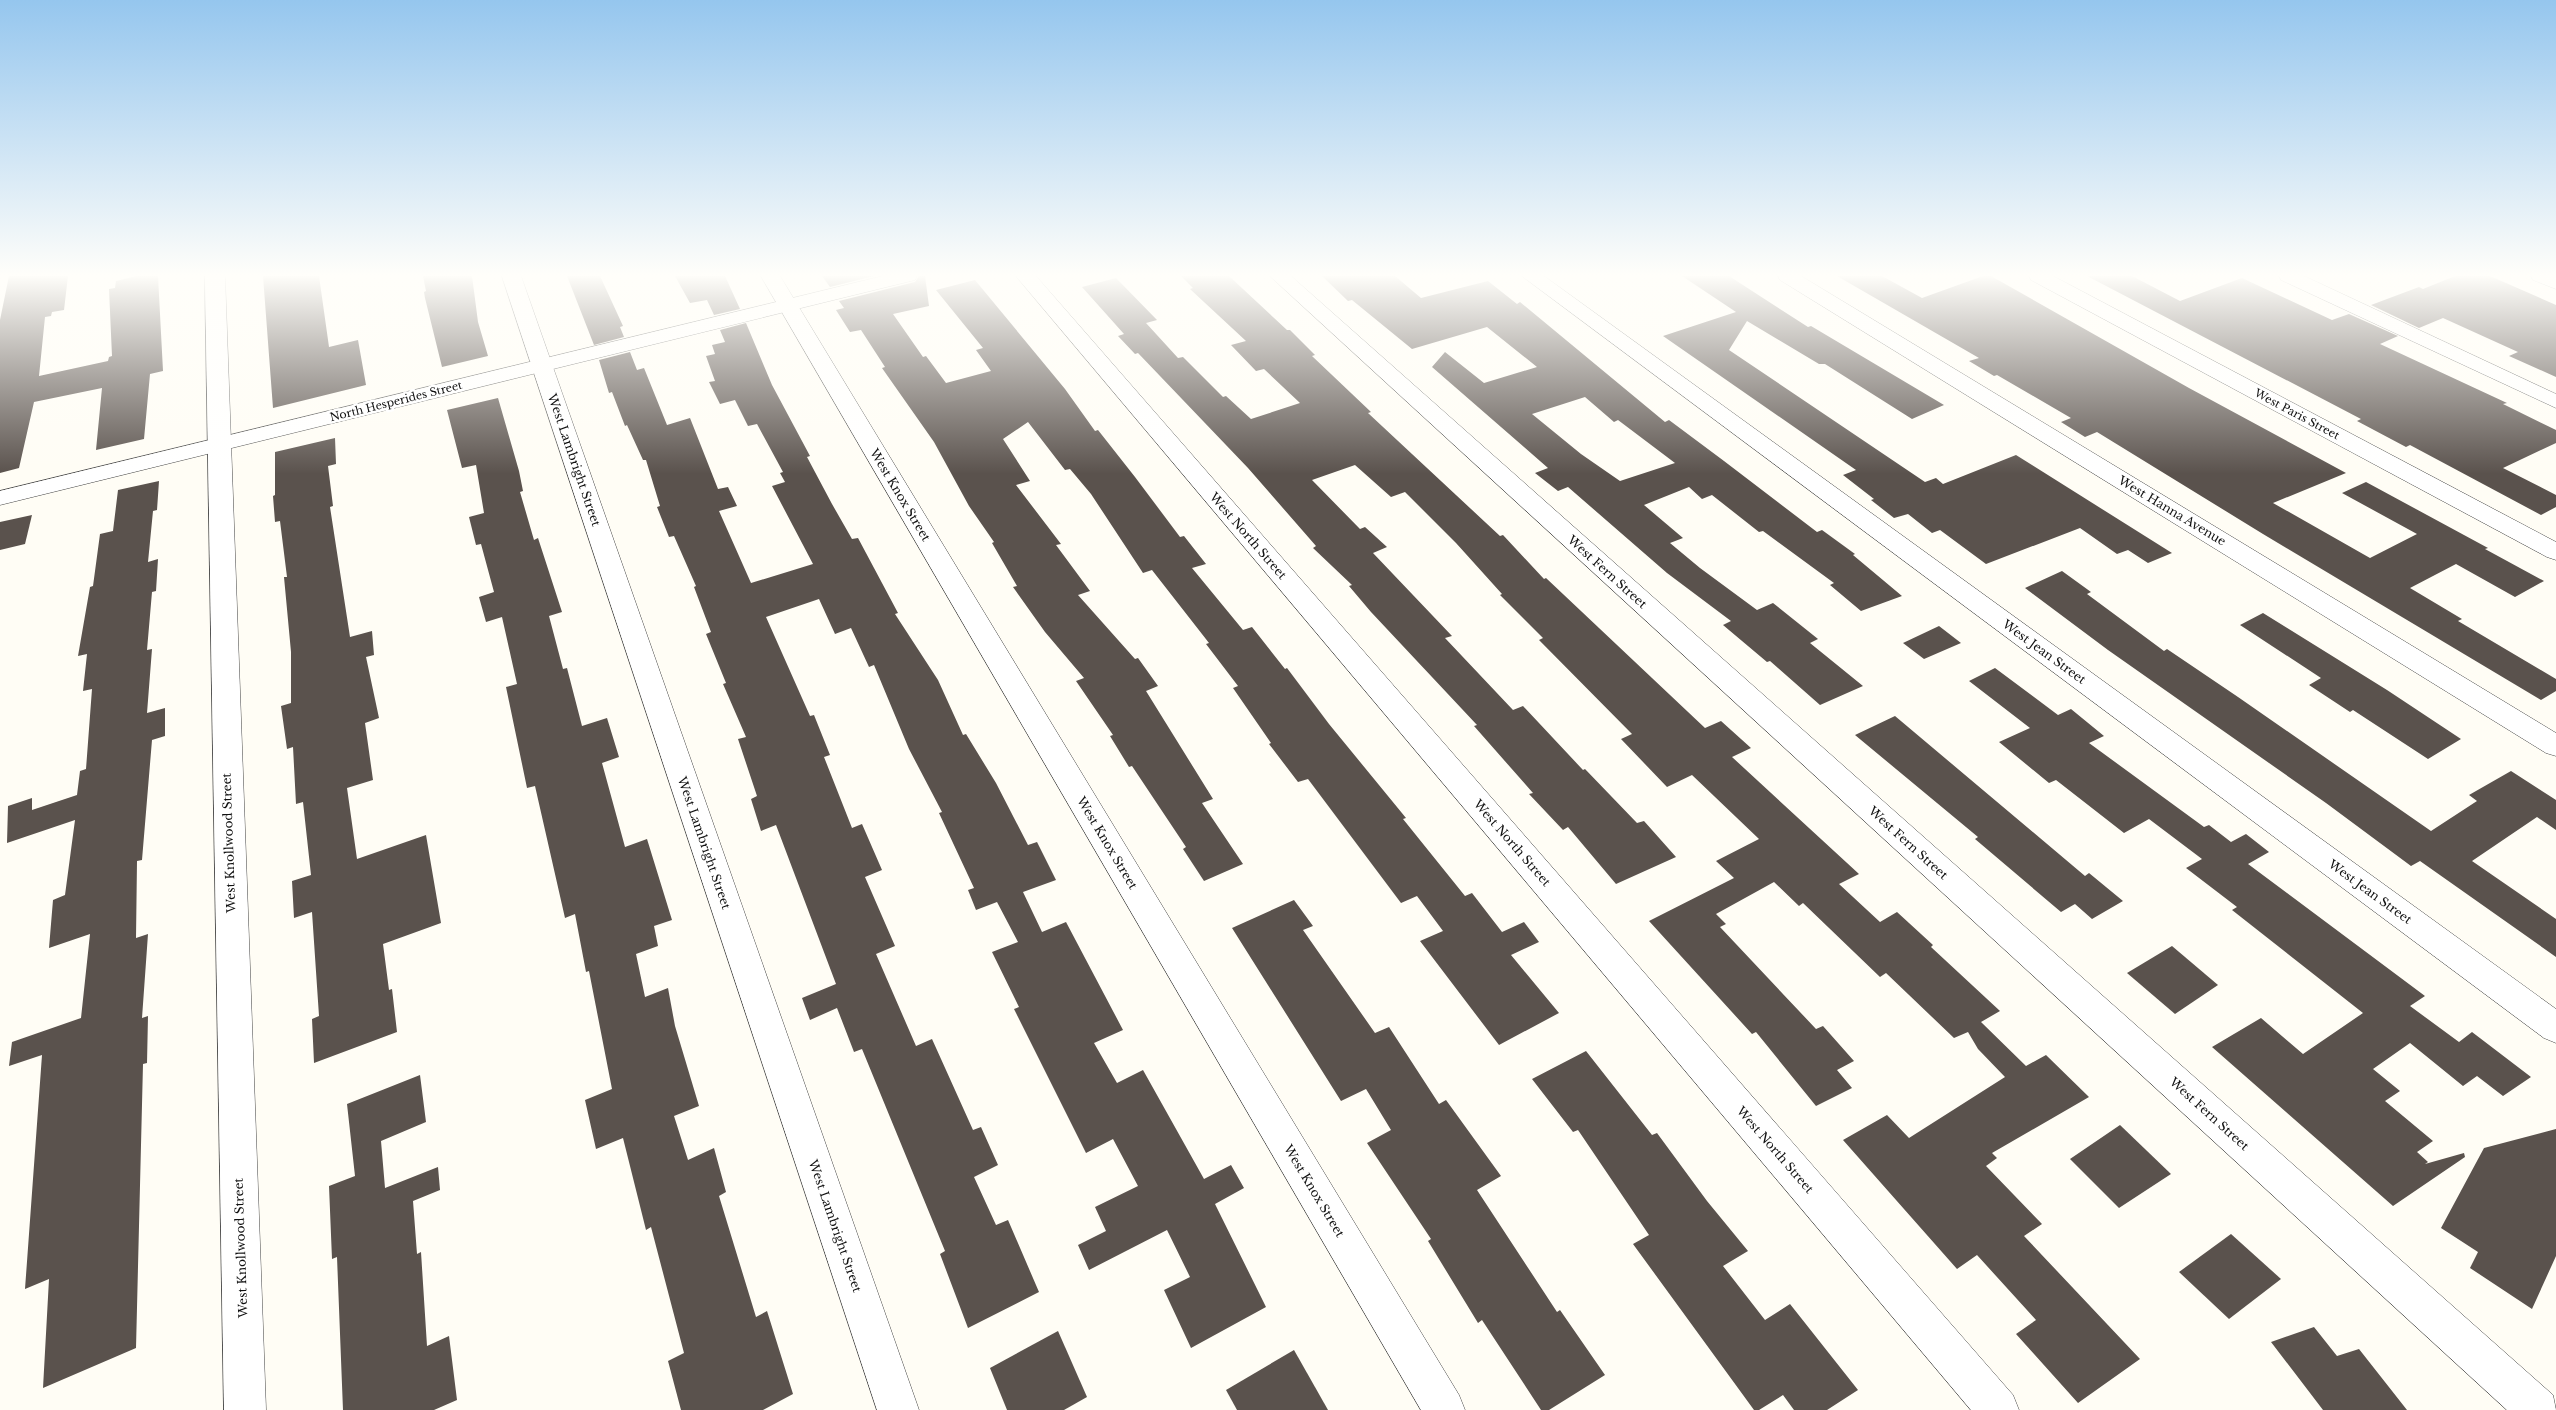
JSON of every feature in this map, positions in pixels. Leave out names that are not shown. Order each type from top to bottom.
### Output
[{"type":"street","name":"West Knollwood Street","points":[[216,342],[245,1410]]},
{"type":"street","name":"West Lambright Street","points":[[533,342],[898,1410]]},
{"type":"street","name":"North Hesperides Street","points":[[0,498],[638,342]]},
{"type":"street","name":"West Knox Street","points":[[809,342],[1444,1410]]},
{"type":"street","name":"West North Street","points":[[1081,342],[1998,1410]]},
{"type":"street","name":"West Fern Street","points":[[1352,342],[2538,1410]]},
{"type":"street","name":"West Jean Street","points":[[1621,342],[2556,1028]]},
{"type":"street","name":"West Hanna Avenue","points":[[1895,342],[2556,746]]},
{"type":"street","name":"West Paris Street","points":[[2161,342],[2556,552]]},
{"type":"street","points":[[2428,342],[2556,402]]},
{"type":"building","points":[[0,342],[42,342],[39,376],[108,361],[109,357],[112,356],[111,342],[161,342],[163,371],[150,374],[144,439],[96,450],[102,388],[34,402],[19,468],[0,473]]},
{"type":"building","points":[[268,342],[328,342],[329,347],[358,342],[366,385],[273,408]]},
{"type":"building","points":[[436,342],[484,342],[488,356],[442,367]]},
{"type":"building","points":[[593,342],[606,342],[594,345]]},
{"type":"building","points":[[725,342],[754,342],[772,385],[810,456],[807,457],[832,504],[852,539],[858,538],[898,613],[895,614],[938,680],[963,735],[966,734],[996,783],[1028,845],[1037,842],[1056,880],[1023,892],[1042,932],[1066,922],[1123,1030],[1094,1043],[1117,1083],[1143,1070],[1204,1179],[1231,1165],[1244,1188],[1215,1204],[1266,1307],[1191,1348],[1164,1290],[1190,1277],[1167,1230],[1089,1270],[1078,1245],[1106,1231],[1095,1207],[1138,1186],[1113,1139],[1086,1153],[1014,1009],[1019,1007],[992,952],[1018,942],[997,902],[976,910],[968,890],[974,888],[939,813],[942,812],[909,749],[874,665],[869,667],[851,628],[835,634],[819,599],[766,617],[810,716],[814,715],[830,755],[824,757],[852,828],[862,824],[882,870],[865,877],[895,946],[876,954],[916,1046],[932,1039],[973,1130],[981,1127],[998,1165],[974,1177],[996,1225],[1008,1220],[1039,1292],[968,1328],[940,1254],[945,1251],[862,1049],[854,1052],[837,1008],[810,1020],[802,998],[836,984],[776,825],[761,831],[751,799],[757,796],[738,739],[746,737],[723,684],[726,683],[706,634],[711,632],[694,587],[696,586],[674,536],[669,537],[657,507],[660,506],[646,460],[643,460],[627,425],[625,426],[612,392],[609,393],[599,360],[630,352],[637,370],[644,368],[667,425],[690,418],[718,489],[728,487],[737,506],[719,511],[751,583],[813,564],[772,486],[785,482],[780,473],[783,472],[757,424],[748,426],[735,400],[720,404],[709,382],[715,381],[706,356],[715,354],[712,345]]},
{"type":"building","points":[[869,342],[912,342],[923,357],[926,356],[946,383],[991,371],[976,350],[983,348],[978,342],[1026,342],[1065,389],[1095,431],[1098,430],[1180,537],[1184,536],[1206,564],[1192,568],[1243,630],[1252,627],[1285,669],[1287,668],[1465,896],[1472,893],[1502,932],[1524,922],[1539,942],[1511,955],[1559,1013],[1499,1045],[1420,941],[1443,931],[1417,896],[1401,903],[1308,779],[1298,782],[1269,744],[1271,743],[1233,688],[1238,686],[1206,644],[1209,643],[1152,570],[1143,573],[1091,494],[1070,469],[1065,470],[1028,422],[1003,439],[1030,481],[1016,485],[1061,544],[1056,545],[1090,591],[1078,595],[1135,659],[1138,658],[1158,686],[1146,691],[1213,799],[1202,803],[1243,864],[1204,881],[1183,849],[1186,847],[1132,766],[1129,767],[1110,736],[1113,735],[1076,681],[1084,678],[1045,632],[1013,587],[1017,586],[992,543],[994,542],[969,506],[934,442],[882,368],[885,367]]},
{"type":"building","points":[[1123,342],[1163,342],[1178,358],[1183,357],[1223,397],[1226,396],[1251,419],[1300,403],[1264,369],[1256,371],[1231,345],[1243,342],[1302,342],[1315,355],[1312,356],[1371,412],[1368,413],[1500,536],[1503,535],[1544,579],[1546,578],[1705,728],[1721,721],[1751,748],[1732,757],[1859,874],[1839,884],[1880,922],[1897,912],[1933,945],[1931,947],[2000,1011],[1981,1022],[2026,1066],[2046,1055],[2089,1097],[1992,1153],[1997,1158],[1986,1166],[2042,1224],[2024,1236],[2140,1359],[2078,1403],[2016,1334],[2036,1320],[1977,1255],[1957,1269],[1843,1140],[1887,1115],[1909,1138],[2005,1077],[1978,1049],[1968,1032],[1954,1038],[1886,973],[1880,977],[1803,903],[1799,906],[1774,882],[1716,914],[1726,924],[1720,927],[1816,1029],[1823,1026],[1854,1061],[1837,1070],[1852,1088],[1816,1106],[1756,1032],[1752,1034],[1649,921],[1734,878],[1716,861],[1759,839],[1692,775],[1667,787],[1621,739],[1632,734],[1539,640],[1543,638],[1500,595],[1502,594],[1456,543],[1405,492],[1391,497],[1355,465],[1312,480],[1360,529],[1365,527],[1387,547],[1373,553],[1452,636],[1445,638],[1513,710],[1523,706],[1583,770],[1585,769],[1637,823],[1644,821],[1676,857],[1616,884],[1568,827],[1563,830],[1529,794],[1533,793],[1474,726],[1477,725],[1371,612],[1349,586],[1352,585],[1313,548],[1316,546],[1248,468],[1138,353],[1135,354]]},
{"type":"building","points":[[1403,342],[1437,342],[1412,349]]},
{"type":"building","points":[[1506,342],[1568,342],[1665,422],[1669,420],[1817,532],[1822,530],[1855,554],[1853,555],[1902,596],[1861,611],[1830,585],[1834,583],[1763,531],[1759,532],[1712,495],[1702,499],[1689,487],[1644,505],[1683,538],[1670,543],[1700,568],[1757,610],[1773,603],[1818,639],[1810,643],[1863,686],[1820,705],[1770,661],[1767,662],[1723,625],[1731,621],[1667,573],[1568,487],[1558,491],[1535,473],[1548,468],[1432,367],[1445,352],[1484,383],[1537,367]],"holes":[[[1585,397],[1614,422],[1618,420],[1675,463],[1620,481],[1581,454],[1532,414]]]},
{"type":"building","points":[[1671,342],[1734,342],[1729,350],[1925,482],[1936,478],[1943,484],[2016,455],[2172,553],[2148,563],[2128,550],[2117,554],[2080,528],[1986,564],[1940,530],[1932,533],[1908,514],[1894,518],[1871,500],[1874,499],[1843,475],[1856,470]]},
{"type":"building","points":[[1782,342],[1838,342],[1944,405],[1912,419],[1825,364],[1819,364]]},
{"type":"building","points":[[1951,342],[2107,342],[2346,473],[2273,503],[2370,558],[2417,534],[2342,493],[2366,482],[2488,548],[2485,549],[2544,581],[2515,597],[2456,564],[2410,588],[2462,619],[2458,621],[2556,679],[2556,691],[2541,700],[2263,534],[2097,432],[2085,437],[2061,422],[2071,418],[1969,361],[1979,358]]},
{"type":"building","points":[[2213,342],[2385,342],[2380,344],[2507,403],[2503,404],[2556,430],[2556,443],[2503,468],[2556,495],[2556,507],[2541,515],[2410,445],[2406,447],[2357,421],[2361,419]]},
{"type":"building","points":[[2496,342],[2556,342],[2556,377],[2509,356],[2518,352]]},
{"type":"building","points":[[498,398],[519,471],[523,491],[520,492],[534,540],[538,538],[562,612],[549,616],[563,669],[567,668],[582,726],[607,718],[619,757],[602,763],[625,847],[647,839],[672,920],[654,926],[658,946],[636,954],[645,997],[668,988],[675,1026],[699,1106],[674,1116],[688,1160],[714,1148],[726,1192],[719,1196],[756,1317],[767,1311],[793,1394],[763,1410],[681,1410],[668,1361],[684,1353],[651,1227],[646,1230],[623,1138],[596,1149],[585,1100],[612,1089],[589,971],[586,972],[575,914],[565,918],[535,786],[527,788],[506,687],[517,684],[502,617],[486,622],[479,597],[494,592],[481,544],[476,545],[469,517],[484,513],[476,465],[462,468],[447,410]]},
{"type":"building","points":[[335,438],[336,464],[328,466],[333,506],[330,507],[350,637],[372,631],[374,655],[366,657],[379,718],[365,723],[373,780],[347,788],[357,859],[426,835],[441,923],[383,944],[389,990],[392,989],[397,1032],[314,1063],[312,1019],[319,1016],[312,912],[294,918],[292,881],[311,875],[303,802],[296,804],[293,747],[287,749],[281,706],[291,703],[291,652],[284,577],[287,577],[280,521],[275,522],[273,496],[275,495],[275,452]]},
{"type":"building","points":[[159,481],[157,510],[153,511],[148,562],[158,559],[156,591],[152,592],[147,650],[152,649],[147,713],[165,708],[165,736],[152,740],[142,860],[137,861],[136,938],[148,934],[142,1018],[148,1016],[147,1063],[143,1064],[136,1348],[43,1388],[49,1279],[25,1289],[42,1055],[9,1066],[12,1042],[81,1018],[90,934],[49,948],[53,900],[65,895],[75,820],[7,843],[8,806],[32,798],[32,810],[77,795],[80,771],[86,769],[92,689],[83,691],[87,654],[78,656],[90,587],[93,586],[100,534],[113,531],[118,490]]},
{"type":"building","points":[[32,515],[25,544],[0,550],[0,522]]},
{"type":"building","points":[[2062,571],[2091,592],[2087,594],[2164,651],[2167,649],[2431,831],[2477,801],[2469,795],[2511,771],[2556,800],[2556,830],[2537,817],[2472,861],[2556,919],[2556,957],[2420,861],[2411,866],[2326,803],[2108,650],[2025,588]]},
{"type":"building","points":[[2263,613],[2387,690],[2461,739],[2428,759],[2353,710],[2350,712],[2309,685],[2321,678],[2240,625]]},
{"type":"building","points":[[1939,626],[1961,643],[1924,659],[1903,643]]},
{"type":"building","points":[[1995,668],[2058,715],[2071,709],[2104,736],[2089,743],[2204,827],[2209,825],[2231,842],[2246,834],[2269,852],[2248,864],[2425,996],[2410,1006],[2459,1042],[2472,1032],[2531,1077],[2503,1096],[2477,1076],[2463,1086],[2410,1043],[2373,1069],[2400,1091],[2385,1101],[2433,1141],[2417,1152],[2428,1162],[2425,1164],[2464,1153],[2465,1157],[2393,1206],[2212,1047],[2261,1018],[2303,1054],[2363,1013],[2232,910],[2237,907],[2186,868],[2202,859],[2149,819],[2124,833],[2056,780],[2049,783],[1999,742],[2030,728],[1969,681]]},
{"type":"building","points":[[1895,716],[2085,876],[2089,873],[2123,901],[2092,919],[2075,904],[2061,912],[1975,839],[1978,837],[1855,735]]},
{"type":"building","points":[[1294,900],[1313,926],[1303,930],[1375,1033],[1389,1027],[1439,1104],[1446,1100],[1501,1176],[1477,1190],[1557,1312],[1560,1310],[1605,1375],[1549,1410],[1541,1410],[1482,1320],[1478,1323],[1428,1241],[1431,1239],[1367,1143],[1391,1130],[1366,1089],[1341,1101],[1232,928]]},
{"type":"building","points":[[2172,946],[2218,985],[2175,1014],[2127,973]]},
{"type":"building","points":[[1586,1051],[1652,1135],[1657,1133],[1707,1201],[1748,1251],[1723,1266],[1765,1320],[1790,1304],[1858,1390],[1827,1410],[1794,1410],[1783,1395],[1759,1410],[1754,1410],[1633,1244],[1649,1235],[1578,1130],[1573,1132],[1532,1079]]},
{"type":"building","points":[[420,1075],[426,1122],[381,1141],[385,1188],[438,1167],[440,1190],[413,1201],[417,1254],[421,1252],[427,1346],[449,1336],[457,1400],[434,1410],[343,1410],[337,1257],[332,1259],[329,1186],[355,1176],[347,1104]]},
{"type":"building","points":[[2120,1125],[2171,1174],[2119,1208],[2070,1159]]},
{"type":"building","points":[[2556,1129],[2556,1256],[2532,1309],[2470,1268],[2478,1252],[2441,1228],[2484,1148]]},
{"type":"building","points":[[2231,1234],[2281,1279],[2229,1319],[2179,1272]]},
{"type":"building","points":[[2314,1327],[2337,1356],[2359,1349],[2407,1410],[2323,1410],[2271,1342]]},
{"type":"building","points":[[1058,1331],[1087,1397],[1064,1410],[1007,1410],[990,1368]]},
{"type":"building","points":[[1294,1350],[1328,1410],[1237,1410],[1226,1390]]}]
